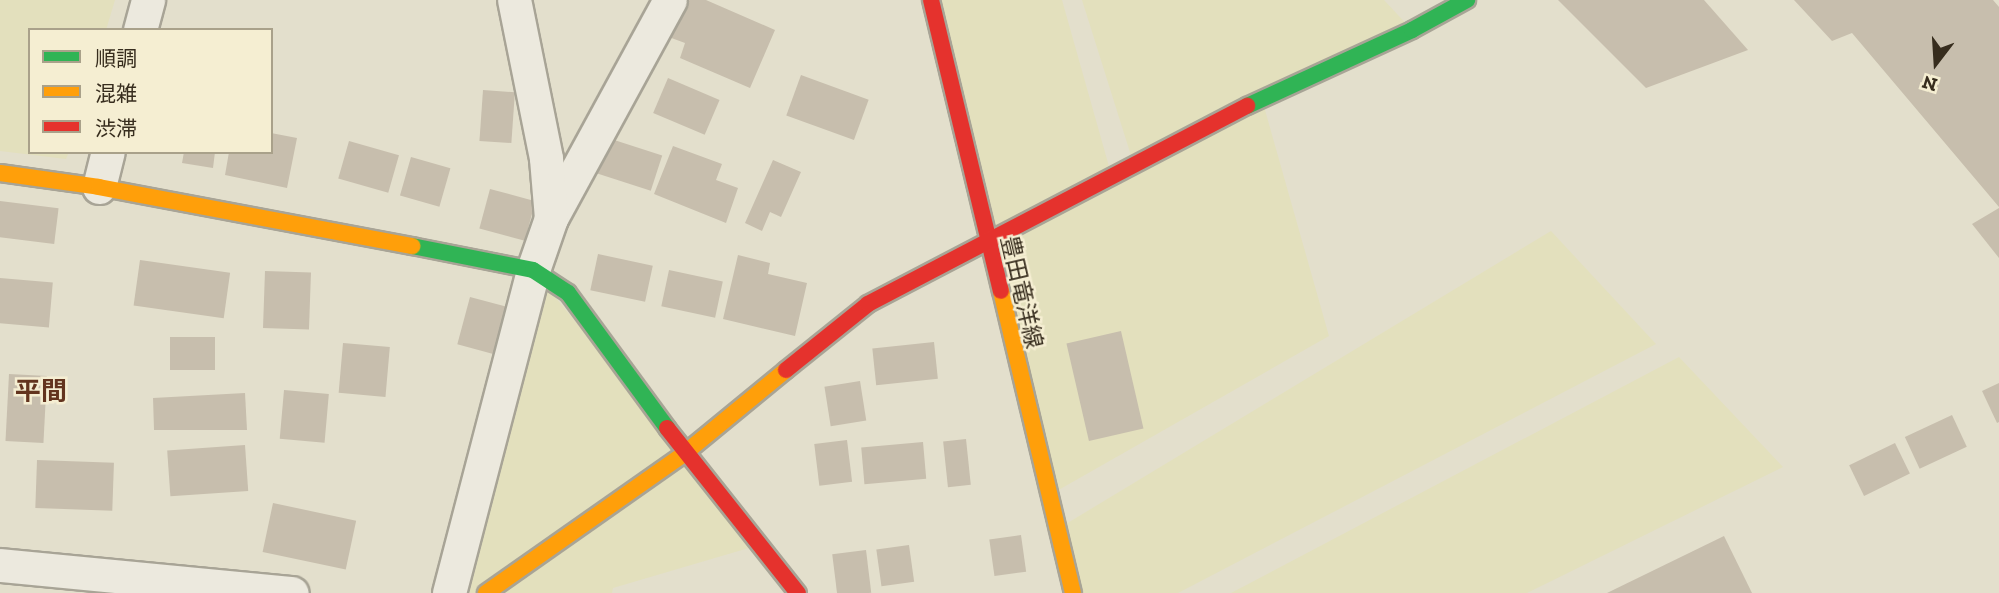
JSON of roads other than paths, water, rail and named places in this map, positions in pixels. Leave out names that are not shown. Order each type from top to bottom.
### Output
[{"type":"street","points":[[141,28],[148,0]]},
{"type":"street","points":[[514,0],[546,158],[551,218]]},
{"type":"street","points":[[449,593],[534,270],[551,218],[670,0]]},
{"type":"street","name":"豊田竜洋線","points":[[931,0],[987,244],[1073,593]]},
{"type":"street","points":[[486,593],[685,453],[869,304],[1262,98],[1412,30],[1467,0]]},
{"type":"street","points":[[99,187],[107,154]]},
{"type":"street","points":[[0,173],[99,187],[534,270],[568,293],[685,453],[798,593]]},
{"type":"street","points":[[0,565],[292,593]]},
{"type":"district","name":"平間","points":[[41,392]]}]
